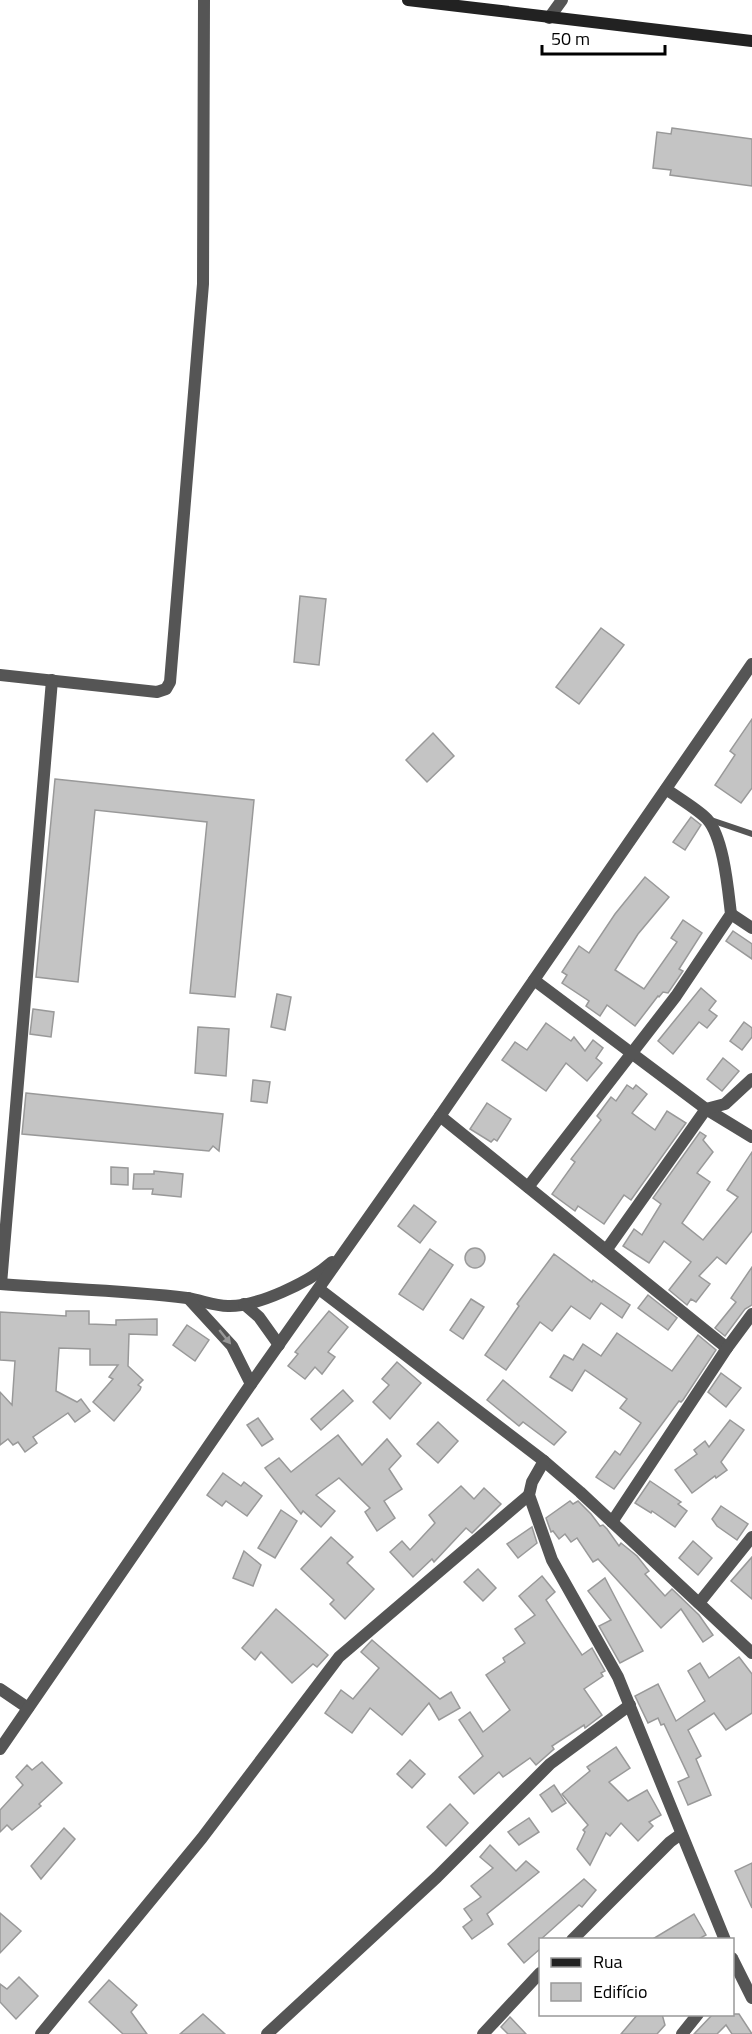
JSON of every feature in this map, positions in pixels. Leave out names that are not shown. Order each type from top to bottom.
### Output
[{"type":"main road","points":[[408,0],[752,41]]},
{"type":"street","points":[[0,675],[157,692],[166,689],[170,682],[203,284],[204,0]]},
{"type":"street","points":[[549,18],[562,0]]},
{"type":"street","points":[[0,1749],[752,664]]},
{"type":"street","points":[[52,680],[1,1284],[188,1298],[227,1306],[244,1304],[276,1294],[321,1272],[346,1250]]},
{"type":"street","points":[[528,1187],[676,996],[731,914],[720,849],[708,819],[666,789]]},
{"type":"street","points":[[731,914],[752,928]]},
{"type":"street","points":[[534,980],[706,1109],[752,1137]]},
{"type":"street","points":[[607,1249],[706,1109],[725,1104],[752,1079]]},
{"type":"street","points":[[440,1116],[727,1348]]},
{"type":"street","points":[[319,1289],[544,1461],[752,1653]]},
{"type":"street","points":[[188,1298],[232,1346],[251,1384]]},
{"type":"street","points":[[244,1304],[259,1317],[279,1345]]},
{"type":"street","points":[[612,1522],[752,1314]]},
{"type":"street","points":[[544,1461],[531,1482],[529,1495],[552,1560],[618,1677],[724,1938]]},
{"type":"street","points":[[40,2034],[202,1838],[339,1657],[529,1495]]},
{"type":"street","points":[[699,1603],[752,1537]]},
{"type":"street","points":[[0,1689],[28,1708]]},
{"type":"street","points":[[267,2034],[437,1877],[550,1764],[630,1705]]},
{"type":"street","points":[[574,1938],[644,1867],[681,1834]]},
{"type":"street","points":[[734,1966],[752,1998]]},
{"type":"street","points":[[483,2034],[539,1974]]},
{"type":"street","points":[[682,2034],[696,2016]]},
{"type":"lane","points":[[708,819],[752,834]]},
{"type":"building","points":[[672,128],[752,139],[752,186],[670,175],[671,170],[653,168],[657,132],[671,134]]},
{"type":"building","points":[[300,596],[326,599],[319,665],[294,662]]},
{"type":"building","points":[[601,628],[624,645],[579,704],[556,687]]},
{"type":"building","points":[[752,719],[752,788],[741,803],[715,785],[735,755],[730,751]]},
{"type":"building","points":[[433,733],[454,756],[427,782],[406,760]]},
{"type":"building","points":[[55,779],[254,800],[235,997],[190,993],[207,822],[95,810],[78,982],[36,977]]},
{"type":"building","points":[[691,817],[701,825],[685,850],[673,842]]},
{"type":"building","points":[[645,877],[669,897],[638,934],[615,970],[644,989],[677,942],[671,938],[683,920],[702,933],[679,969],[683,971],[668,993],[663,992],[658,996],[635,1026],[607,1005],[600,1016],[586,1006],[589,1001],[562,983],[567,975],[562,972],[579,946],[589,953],[615,914]]},
{"type":"building","points":[[733,931],[752,944],[752,959],[726,941]]},
{"type":"building","points":[[701,988],[716,1001],[709,1010],[717,1016],[707,1028],[699,1022],[673,1054],[658,1041]]},
{"type":"building","points":[[277,994],[291,997],[285,1030],[271,1027]]},
{"type":"building","points":[[33,1009],[54,1012],[51,1037],[30,1034]]},
{"type":"building","points":[[744,1022],[752,1028],[752,1037],[742,1050],[730,1041]]},
{"type":"building","points":[[546,1023],[571,1041],[574,1037],[585,1051],[593,1040],[603,1048],[596,1058],[602,1063],[587,1081],[566,1063],[546,1091],[502,1060],[515,1042],[527,1050]]},
{"type":"building","points":[[198,1027],[229,1029],[226,1076],[195,1073]]},
{"type":"building","points":[[723,1058],[739,1071],[722,1091],[707,1079]]},
{"type":"building","points":[[253,1080],[270,1082],[267,1103],[251,1101]]},
{"type":"building","points":[[627,1085],[633,1089],[636,1085],[647,1094],[632,1113],[655,1130],[667,1111],[686,1123],[631,1200],[624,1195],[604,1224],[578,1206],[575,1211],[552,1194],[575,1162],[571,1159],[601,1120],[597,1116],[611,1097],[616,1101]]},
{"type":"building","points":[[26,1093],[223,1114],[219,1151],[213,1146],[209,1151],[22,1134]]},
{"type":"building","points":[[487,1103],[511,1119],[497,1141],[494,1139],[491,1142],[470,1129]]},
{"type":"building","points":[[700,1132],[706,1136],[703,1140],[713,1152],[697,1173],[710,1182],[682,1223],[703,1240],[738,1197],[727,1190],[752,1152],[752,1231],[726,1264],[717,1257],[699,1276],[710,1284],[696,1302],[691,1299],[687,1305],[669,1290],[691,1262],[664,1241],[649,1263],[623,1246],[634,1229],[642,1235],[661,1204],[653,1198]]},
{"type":"building","points":[[111,1167],[128,1168],[128,1185],[111,1184]]},
{"type":"building","points":[[154,1171],[183,1174],[181,1197],[152,1194],[153,1189],[133,1189],[134,1174],[154,1174]]},
{"type":"building","points":[[414,1205],[436,1222],[420,1243],[398,1226]]},
{"type":"building","points":[[471,1248],[479,1248],[485,1254],[485,1262],[479,1268],[471,1268],[465,1262],[465,1254]]},
{"type":"building","points":[[430,1249],[453,1265],[423,1310],[399,1294]]},
{"type":"building","points":[[554,1254],[592,1282],[593,1280],[630,1305],[622,1318],[601,1303],[590,1319],[571,1306],[552,1331],[540,1322],[506,1370],[485,1355],[519,1306],[517,1304]]},
{"type":"building","points":[[752,1267],[752,1305],[745,1309],[725,1336],[715,1328],[736,1302],[731,1298]]},
{"type":"building","points":[[648,1295],[677,1318],[668,1330],[638,1308]]},
{"type":"building","points":[[471,1299],[484,1307],[463,1339],[450,1330]]},
{"type":"building","points":[[66,1311],[89,1311],[89,1324],[116,1325],[116,1320],[157,1319],[157,1335],[129,1334],[128,1366],[143,1380],[138,1385],[141,1387],[140,1390],[114,1421],[93,1402],[113,1379],[109,1377],[118,1365],[90,1365],[90,1349],[59,1348],[56,1391],[77,1402],[81,1399],[90,1411],[75,1422],[68,1413],[33,1437],[37,1443],[25,1452],[18,1442],[13,1445],[8,1439],[0,1445],[0,1392],[12,1405],[15,1361],[0,1360],[0,1312],[66,1316]]},
{"type":"building","points":[[329,1311],[348,1327],[328,1352],[335,1357],[322,1374],[315,1367],[305,1379],[288,1366],[298,1354],[295,1352]]},
{"type":"building","points":[[187,1325],[209,1340],[195,1361],[173,1345]]},
{"type":"building","points":[[617,1333],[672,1371],[698,1335],[716,1350],[683,1400],[679,1401],[614,1489],[596,1477],[615,1451],[620,1455],[641,1423],[620,1408],[627,1399],[585,1370],[572,1391],[550,1377],[564,1355],[573,1360],[583,1344],[601,1356]]},
{"type":"building","points":[[397,1362],[421,1383],[390,1419],[373,1402],[389,1385],[382,1379]]},
{"type":"building","points":[[721,1373],[741,1388],[726,1407],[708,1392]]},
{"type":"building","points":[[503,1380],[566,1432],[554,1445],[523,1422],[519,1426],[487,1400]]},
{"type":"building","points":[[343,1390],[353,1401],[321,1430],[311,1419]]},
{"type":"building","points":[[258,1418],[273,1439],[262,1446],[247,1425]]},
{"type":"building","points":[[730,1420],[744,1430],[721,1462],[727,1470],[692,1493],[675,1470],[697,1454],[694,1450],[705,1441],[709,1447]]},
{"type":"building","points":[[438,1422],[458,1441],[438,1463],[417,1444]]},
{"type":"building","points":[[338,1435],[362,1465],[387,1439],[401,1456],[389,1469],[402,1489],[384,1501],[395,1518],[377,1531],[365,1512],[370,1508],[339,1478],[316,1495],[335,1511],[321,1527],[303,1511],[301,1514],[265,1468],[279,1458],[291,1472]]},
{"type":"building","points":[[223,1473],[241,1486],[244,1482],[262,1496],[247,1516],[226,1501],[222,1506],[207,1495]]},
{"type":"building","points":[[650,1481],[681,1502],[678,1504],[687,1511],[675,1527],[652,1511],[651,1513],[635,1503]]},
{"type":"building","points":[[461,1486],[474,1499],[484,1488],[501,1504],[472,1533],[466,1528],[434,1562],[432,1559],[413,1577],[390,1552],[402,1541],[410,1550],[435,1523],[429,1515]]},
{"type":"building","points":[[570,1501],[573,1504],[578,1501],[600,1526],[603,1525],[607,1529],[619,1546],[621,1543],[637,1556],[649,1571],[645,1574],[665,1596],[672,1589],[699,1615],[713,1635],[703,1642],[681,1609],[661,1628],[598,1559],[593,1562],[577,1538],[571,1542],[565,1534],[559,1539],[553,1531],[551,1532],[546,1518]]},
{"type":"building","points":[[721,1506],[748,1524],[737,1540],[717,1526],[712,1519]]},
{"type":"building","points":[[281,1510],[297,1521],[275,1558],[258,1548]]},
{"type":"building","points":[[532,1527],[537,1543],[518,1558],[507,1544]]},
{"type":"building","points":[[331,1537],[353,1557],[347,1563],[374,1589],[345,1619],[330,1604],[334,1600],[301,1569]]},
{"type":"building","points":[[693,1541],[712,1558],[698,1575],[679,1558]]},
{"type":"building","points":[[244,1551],[261,1565],[253,1586],[233,1578]]},
{"type":"building","points":[[752,1557],[752,1599],[731,1581]]},
{"type":"building","points":[[478,1569],[496,1588],[483,1601],[464,1582]]},
{"type":"building","points":[[542,1576],[555,1592],[546,1600],[582,1655],[592,1648],[605,1671],[601,1673],[603,1676],[584,1689],[602,1715],[585,1728],[584,1725],[552,1746],[554,1749],[536,1765],[530,1758],[503,1777],[499,1772],[474,1794],[459,1777],[483,1756],[459,1720],[470,1712],[483,1732],[510,1710],[486,1675],[505,1662],[503,1658],[525,1643],[515,1629],[535,1615],[519,1596]]},
{"type":"building","points":[[605,1578],[643,1651],[620,1663],[599,1626],[611,1620],[588,1591]]},
{"type":"building","points":[[276,1609],[328,1655],[317,1667],[313,1664],[292,1683],[261,1652],[255,1660],[242,1648]]},
{"type":"building","points":[[372,1640],[440,1699],[451,1692],[460,1708],[439,1720],[429,1703],[402,1735],[370,1708],[352,1733],[325,1713],[341,1690],[353,1699],[379,1668],[361,1652]]},
{"type":"building","points":[[739,1657],[752,1674],[752,1713],[726,1730],[714,1713],[688,1730],[701,1756],[696,1759],[711,1795],[688,1805],[678,1782],[689,1777],[664,1724],[661,1725],[658,1718],[648,1723],[635,1696],[658,1684],[676,1721],[705,1701],[688,1671],[700,1663],[709,1678]]},
{"type":"building","points":[[616,1747],[630,1768],[609,1782],[628,1801],[647,1790],[661,1815],[649,1822],[653,1826],[638,1841],[621,1823],[610,1836],[606,1833],[590,1865],[577,1849],[585,1832],[583,1830],[588,1825],[562,1794],[590,1771],[587,1767]]},
{"type":"building","points":[[410,1760],[425,1774],[412,1788],[397,1774]]},
{"type":"building","points":[[42,1762],[62,1783],[39,1804],[41,1806],[12,1830],[7,1825],[0,1832],[0,1810],[23,1785],[16,1777],[27,1765],[32,1770]]},
{"type":"building","points":[[554,1785],[566,1803],[552,1812],[540,1795]]},
{"type":"building","points":[[450,1804],[468,1823],[446,1846],[427,1827]]},
{"type":"building","points":[[529,1818],[539,1832],[519,1845],[508,1832]]},
{"type":"building","points":[[64,1828],[75,1839],[41,1879],[31,1866]]},
{"type":"building","points":[[490,1845],[516,1871],[526,1861],[539,1872],[487,1914],[493,1924],[472,1939],[463,1927],[472,1920],[464,1909],[481,1897],[471,1886],[493,1868],[480,1857]]},
{"type":"building","points":[[752,1863],[752,1908],[735,1871]]},
{"type":"building","points":[[584,1879],[596,1890],[582,1907],[579,1905],[542,1938],[539,1938],[539,1950],[524,1963],[508,1944]]},
{"type":"building","points":[[0,1913],[21,1931],[0,1953]]},
{"type":"building","points":[[694,1914],[706,1935],[701,1938],[654,1938]]},
{"type":"building","points":[[19,1977],[38,1996],[16,2019],[0,2002],[0,1984],[7,1989]]},
{"type":"building","points":[[109,1980],[137,2005],[131,2012],[147,2034],[123,2034],[89,2002]]},
{"type":"building","points":[[203,2014],[225,2034],[180,2034]]},
{"type":"building","points":[[739,2014],[752,2034],[732,2034],[726,2025],[717,2034],[694,2034],[711,2016]]},
{"type":"building","points":[[636,2016],[663,2016],[665,2025],[657,2034],[621,2034]]},
{"type":"building","points":[[510,2017],[526,2034],[508,2034],[501,2027]]}]
